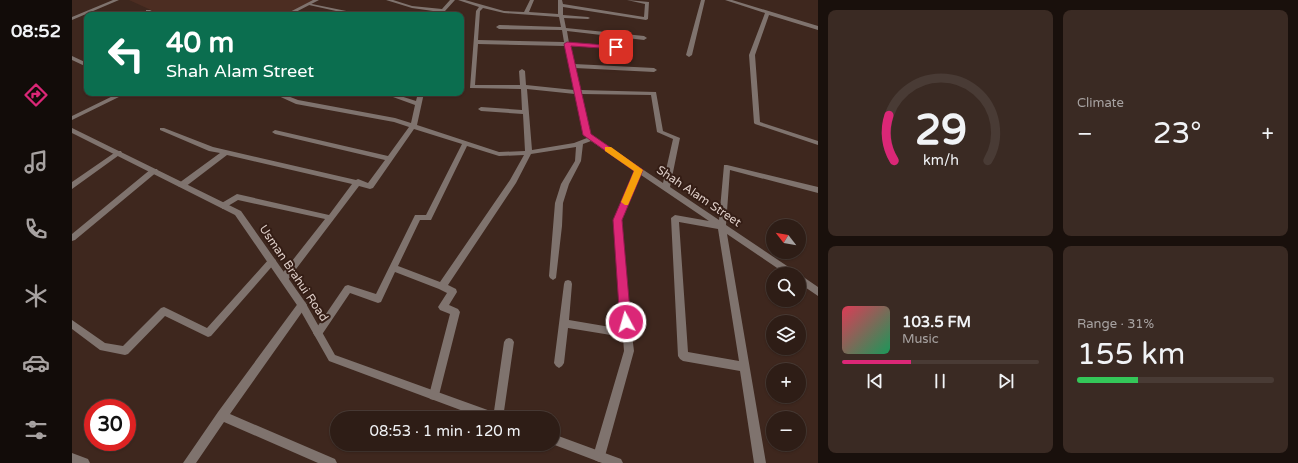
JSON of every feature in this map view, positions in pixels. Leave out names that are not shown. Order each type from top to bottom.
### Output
[{"type":"street","points":[[87,12],[114,0]]},
{"type":"street","points":[[292,12],[317,0]]},
{"type":"street","points":[[388,0],[438,12]]},
{"type":"street","points":[[444,12],[453,0]]},
{"type":"street","points":[[460,0],[504,12],[588,18]]},
{"type":"street","points":[[526,13],[531,0]]},
{"type":"street","points":[[592,138],[587,135],[561,16],[560,2],[594,11],[646,19],[647,3],[629,0]]},
{"type":"street","points":[[689,55],[703,0]]},
{"type":"street","points":[[727,0],[818,28]]},
{"type":"street","points":[[309,4],[347,12]]},
{"type":"street","points":[[482,6],[478,11],[472,86],[524,87],[578,92],[654,93],[660,132],[677,138],[666,188]]},
{"type":"street","points":[[768,12],[752,56],[757,123],[818,143]]},
{"type":"street","points":[[72,19],[84,14]]},
{"type":"street","points":[[499,28],[564,29],[644,38]]},
{"type":"street","points":[[475,42],[567,44],[616,47]]},
{"type":"street","points":[[72,58],[84,64]]},
{"type":"street","points":[[572,66],[654,70]]},
{"type":"street","points":[[442,286],[513,181],[529,152],[522,71]]},
{"type":"street","points":[[72,116],[117,96]]},
{"type":"street","points":[[282,96],[296,102],[394,120],[498,154],[518,154],[580,143],[592,138]]},
{"type":"street","points":[[394,96],[418,104]]},
{"type":"street","points":[[162,129],[211,149],[370,186],[413,126],[421,96]]},
{"type":"street","points":[[482,109],[526,112]]},
{"type":"street","name":"Usman Brahui Road","points":[[72,130],[238,213],[302,305],[332,358],[478,411]]},
{"type":"street","points":[[275,132],[389,159]]},
{"type":"street","name":"Shah Alam Street","points":[[592,138],[782,267]]},
{"type":"street","points":[[553,276],[559,203],[565,184],[578,161],[580,143]]},
{"type":"street","points":[[318,333],[348,288],[378,299],[418,217],[428,218],[465,144]]},
{"type":"street","points":[[182,185],[226,152]]},
{"type":"street","points":[[72,186],[119,153]]},
{"type":"street","points":[[760,463],[722,227],[727,167],[818,190]]},
{"type":"street","points":[[598,456],[629,351],[618,220],[639,170]]},
{"type":"street","points":[[72,238],[154,171]]},
{"type":"street","points":[[284,278],[358,182]]},
{"type":"street","points":[[223,206],[237,197],[331,218]]},
{"type":"street","points":[[722,227],[675,218],[683,356],[745,367]]},
{"type":"street","points":[[72,324],[103,347],[125,351],[164,311],[208,333],[272,260]]},
{"type":"street","points":[[393,268],[442,286],[453,292],[444,307],[455,312],[434,395]]},
{"type":"street","points":[[806,283],[818,291]]},
{"type":"street","points":[[559,363],[568,284]]},
{"type":"street","points":[[190,463],[302,305]]},
{"type":"street","points":[[564,323],[627,334]]},
{"type":"street","points":[[498,411],[509,342]]},
{"type":"street","points":[[222,416],[331,463]]},
{"type":"street","points":[[560,442],[614,462]]},
{"type":"street","points":[[72,459],[84,463]]},
{"type":"shaded area","points":[[129,0],[317,0],[292,12],[155,12]]},
{"type":"slow traffic","points":[[608,149],[639,170],[625,202]]},
{"type":"route","points":[[616,47],[567,44],[587,135],[639,170],[618,220],[626,322]]}]
